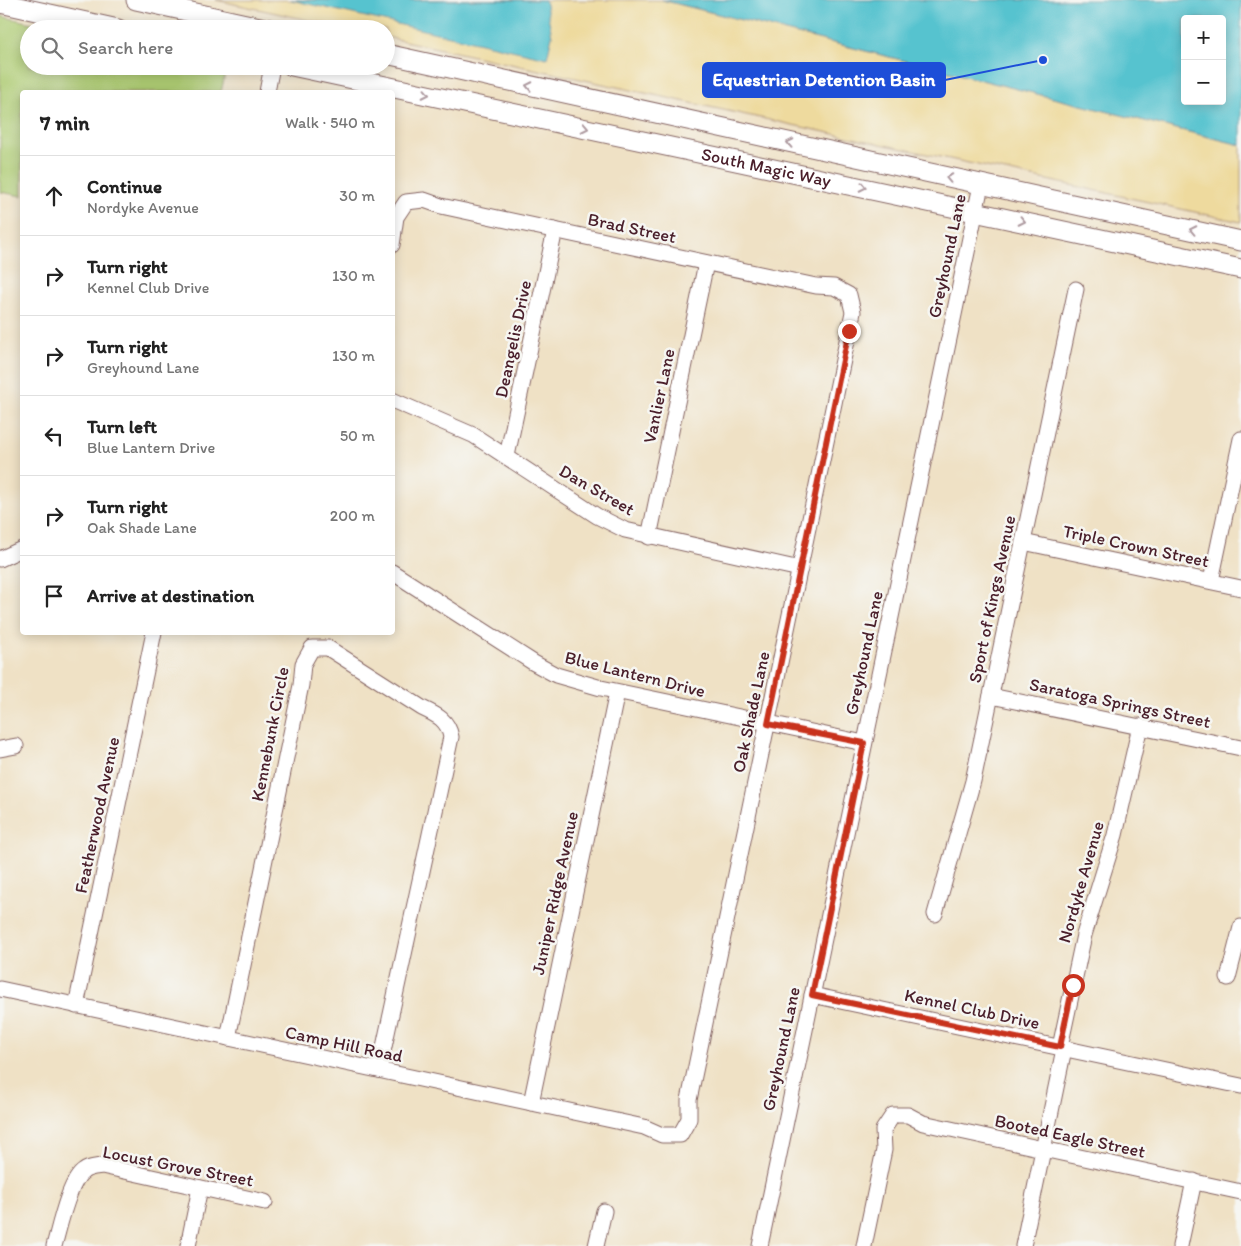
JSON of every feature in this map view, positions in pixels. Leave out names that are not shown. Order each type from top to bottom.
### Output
[{"type":"street","points":[[136,0],[228,20]]},
{"type":"street","points":[[0,4],[76,20]]},
{"type":"street","name":"South Magic Way","points":[[395,56],[1241,241]]},
{"type":"street","points":[[267,90],[270,75]]},
{"type":"street","name":"South Magic Way","points":[[334,75],[1241,269]]},
{"type":"street","name":"Greyhound Lane","points":[[760,1246],[981,184]]},
{"type":"street","name":"Brad Street","points":[[395,224],[396,217],[406,202],[424,200],[441,206],[706,263],[816,286],[834,287],[849,295]]},
{"type":"street","name":"Deangelis Drive","points":[[507,456],[555,230]]},
{"type":"street","name":"Vanlier Lane","points":[[649,537],[706,263]]},
{"type":"street","name":"Sport of Kings Avenue","points":[[935,914],[973,782],[1076,290]]},
{"type":"street","name":"Oak Shade Lane","points":[[680,1135],[688,1120],[689,1100],[853,312],[849,295]]},
{"type":"street","name":"Dan Street","points":[[395,401],[473,435],[608,523],[649,537],[800,568]]},
{"type":"street","points":[[1211,581],[1241,440]]},
{"type":"street","name":"Triple Crown Street","points":[[1023,542],[1241,588]]},
{"type":"street","points":[[0,559],[20,550]]},
{"type":"street","name":"Blue Lantern Drive","points":[[395,574],[534,663],[556,674],[616,692],[864,743]]},
{"type":"street","name":"Featherwood Avenue","points":[[76,1006],[153,635]]},
{"type":"street","name":"Kennebunk Circle","points":[[228,1038],[301,685],[303,664],[312,648],[328,648],[422,708],[438,715],[449,725],[451,736],[379,1070]]},
{"type":"street","name":"Juniper Ridge Avenue","points":[[530,1103],[616,692]]},
{"type":"street","name":"Saratoga Springs Street","points":[[991,696],[1241,748]]},
{"type":"street","name":"Nordyke Avenue","points":[[1023,1246],[1044,1149],[1084,936],[1116,835],[1140,726]]},
{"type":"street","points":[[0,750],[16,746]]},
{"type":"street","points":[[1228,978],[1241,927]]},
{"type":"street","name":"Camp Hill Road","points":[[0,989],[644,1127],[662,1134],[680,1135]]},
{"type":"street","name":"Kennel Club Drive","points":[[812,995],[1241,1086]]},
{"type":"street","name":"Booted Eagle Street","points":[[864,1246],[884,1150],[883,1130],[893,1115],[908,1115],[923,1123],[1241,1192]]},
{"type":"street","name":"Locust Grove Street","points":[[54,1246],[72,1188],[79,1174],[84,1170],[102,1166],[265,1202]]},
{"type":"street","points":[[1180,1246],[1194,1182]]},
{"type":"street","points":[[188,1246],[200,1188]]},
{"type":"street","points":[[596,1246],[604,1211]]},
{"type":"green space","points":[[0,16],[20,20],[20,75],[225,75],[221,90],[20,90],[20,196],[0,192]]},
{"type":"sand","points":[[216,0],[662,0],[1241,145],[1241,222],[395,39],[395,20],[308,20]]},
{"type":"water","points":[[291,0],[545,0],[552,36],[547,58],[395,24],[395,20],[379,20]]},
{"type":"water","points":[[662,0],[1241,0],[1241,145]]},
{"type":"place","name":"Equestrian Detention Basin","points":[[1043,60]]},
{"type":"route","points":[[849,331],[768,724],[864,743],[812,995],[1060,1047],[1073,985]]}]
